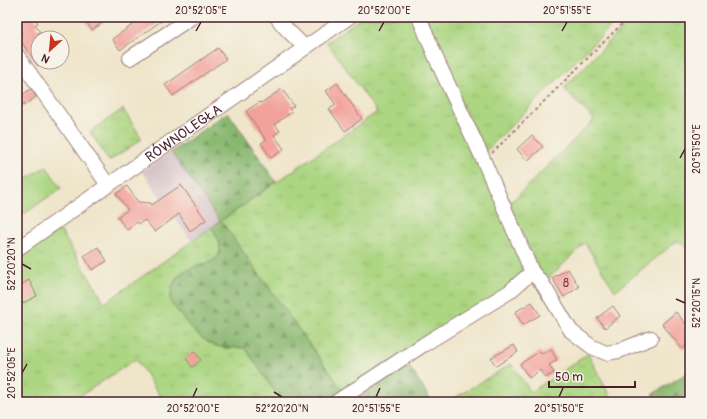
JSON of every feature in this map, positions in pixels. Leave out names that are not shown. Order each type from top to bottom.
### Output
[{"type":"street","points":[[130,58],[192,17]]},
{"type":"street","points":[[277,17],[305,48]]},
{"type":"street","name":"RÓWNOLEGŁA","points":[[17,249],[349,17]]},
{"type":"street","points":[[419,17],[532,272],[542,282],[571,331],[592,347],[606,353],[619,351],[651,338]]},
{"type":"street","points":[[17,55],[108,185]]},
{"type":"street","points":[[336,402],[423,345],[509,292],[532,272]]},
{"type":"path","points":[[483,159],[492,153],[629,17]]},
{"type":"shaded area","points":[[171,152],[220,221],[192,242],[142,171]]},
{"type":"green space","points":[[362,17],[414,17],[524,259],[516,283],[344,392],[221,221],[377,112],[327,42]]},
{"type":"green space","points":[[420,17],[620,17],[485,152]]},
{"type":"green space","points":[[633,17],[690,17],[690,252],[678,240],[615,291],[585,243],[545,282],[508,202],[512,201],[594,120],[564,88]]},
{"type":"green space","points":[[123,109],[142,139],[109,161],[90,132]]},
{"type":"green space","points":[[228,112],[276,182],[221,221],[344,392],[328,402],[282,402],[245,348],[226,348],[217,346],[201,337],[187,324],[170,301],[173,284],[179,275],[191,268],[212,261],[217,257],[220,251],[220,244],[212,227],[220,221],[171,152]]},
{"type":"green space","points":[[46,166],[61,188],[24,214],[17,203],[17,186]]},
{"type":"green space","points":[[212,227],[220,244],[220,252],[215,260],[204,265],[170,301],[187,323],[201,337],[217,346],[226,348],[245,348],[282,402],[164,402],[136,359],[71,402],[17,402],[17,260],[60,230],[105,303]]},
{"type":"green space","points":[[588,354],[613,402],[448,402],[511,364],[531,392]]},
{"type":"green space","points":[[409,366],[432,402],[352,402]]},
{"type":"green space","points":[[690,371],[690,402],[658,402],[653,394]]},
{"type":"building","points":[[17,17],[34,17],[38,23],[35,25],[39,30],[30,30],[30,54],[18,37],[22,34],[17,27]]},
{"type":"building","points":[[82,17],[111,17],[92,30]]},
{"type":"building","points":[[144,17],[167,17],[120,50],[112,39]]},
{"type":"building","points":[[218,48],[226,59],[173,96],[165,85]]},
{"type":"building","points":[[337,83],[362,119],[345,131],[329,109],[336,105],[326,91]]},
{"type":"building","points":[[31,89],[36,97],[23,106],[17,98]]},
{"type":"building","points":[[282,89],[294,106],[289,109],[292,112],[275,124],[280,131],[274,135],[284,149],[271,158],[261,143],[266,140],[246,111]]},
{"type":"building","points":[[532,135],[543,147],[527,161],[517,149]]},
{"type":"building","points":[[181,185],[206,220],[190,231],[179,214],[155,232],[145,220],[139,224],[137,222],[127,230],[117,217],[128,210],[116,194],[127,186],[138,202],[151,203],[152,205]]},
{"type":"building","points":[[98,247],[107,261],[92,270],[84,256]]},
{"type":"building","points":[[568,269],[579,287],[564,297],[552,278]]},
{"type":"building","points":[[29,280],[37,296],[21,304],[17,296],[17,287]]},
{"type":"building","points":[[532,302],[540,315],[523,325],[515,312]]},
{"type":"building","points":[[613,306],[620,316],[605,328],[597,318]]},
{"type":"building","points":[[676,312],[690,329],[690,343],[682,349],[662,324]]},
{"type":"building","points":[[514,345],[518,352],[496,366],[491,358]]},
{"type":"building","points":[[551,349],[557,360],[549,365],[554,373],[545,378],[540,370],[529,378],[520,364],[540,351],[542,354]]},
{"type":"building","points":[[194,351],[201,360],[192,367],[186,358]]}]
